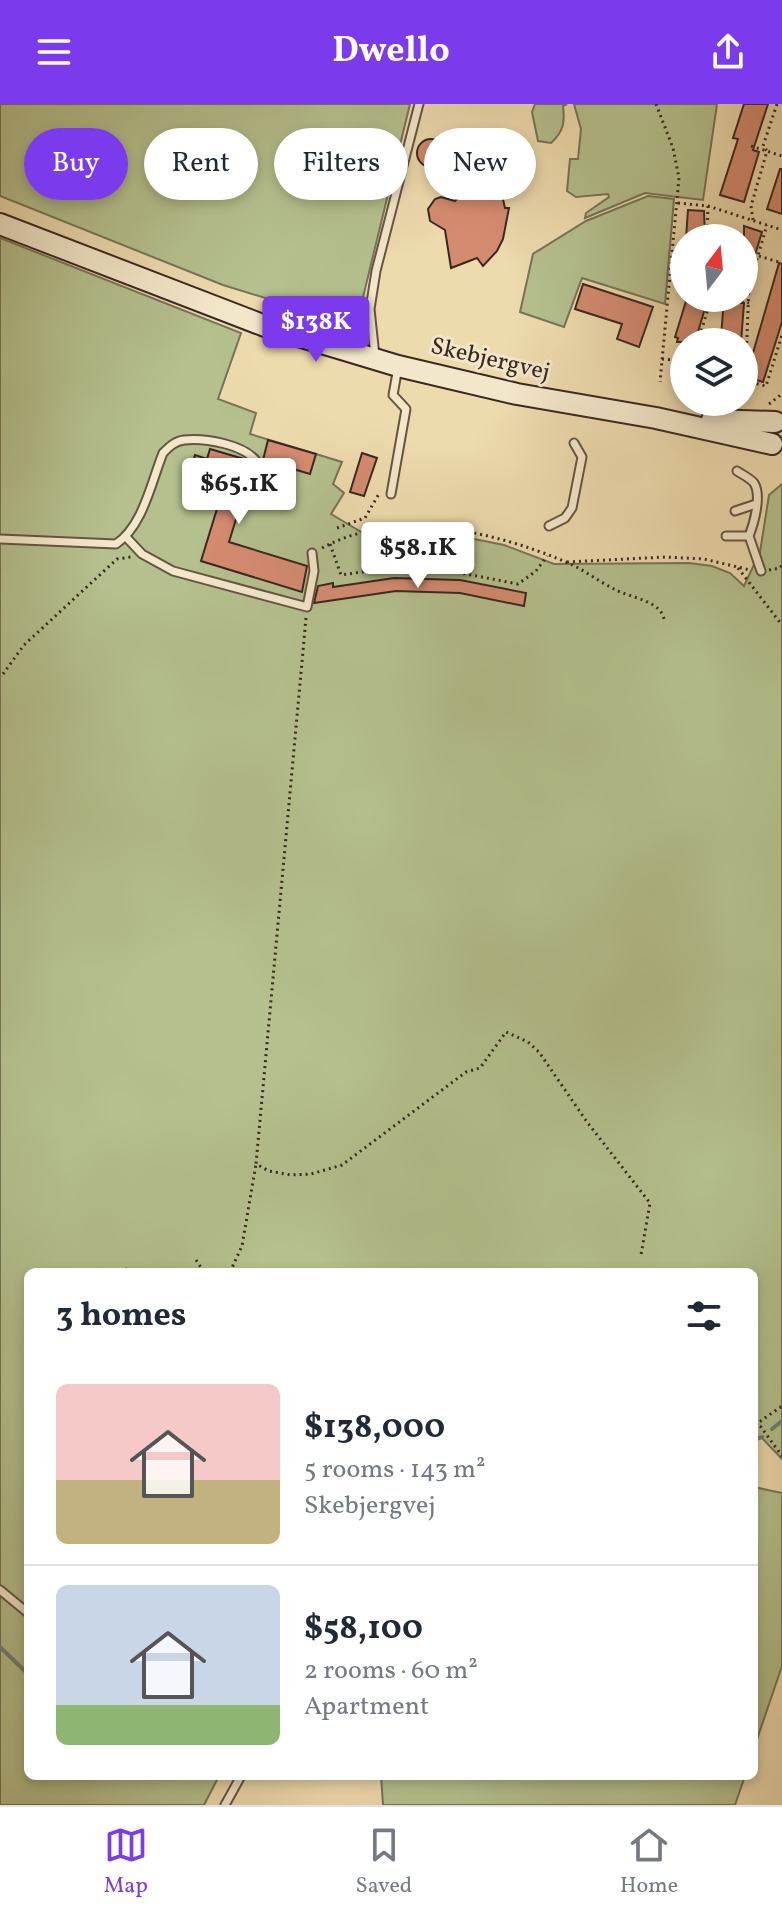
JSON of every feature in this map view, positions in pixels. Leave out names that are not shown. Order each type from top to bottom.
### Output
[{"type":"street","name":"Skebjergvej","points":[[0,224],[265,326],[398,366],[517,394],[656,418],[777,453]]},
{"type":"street","name":"Skebjergvej","points":[[656,418],[773,415]]},
{"type":"street","points":[[773,415],[777,453]]},
{"type":"lane","points":[[375,359],[370,309],[372,296],[419,104]]},
{"type":"lane","points":[[391,494],[406,409],[393,395],[398,366]]},
{"type":"lane","points":[[0,539],[116,544],[134,527],[163,453],[170,445],[182,440],[214,441],[244,452],[257,462],[265,487]]},
{"type":"lane","points":[[549,526],[565,518],[572,508],[582,457],[574,443]]},
{"type":"lane","points":[[739,475],[752,480],[756,487],[754,523],[749,536],[761,571]]},
{"type":"lane","points":[[735,511],[756,504]]},
{"type":"lane","points":[[726,536],[749,536]]},
{"type":"lane","points":[[126,537],[142,554],[173,571],[307,607],[314,571],[312,553]]},
{"type":"lane","points":[[0,1590],[24,1610]]},
{"type":"lane","points":[[225,1805],[239,1780]]},
{"type":"path","points":[[656,104],[673,148],[679,178],[660,382]]},
{"type":"path","points":[[767,151],[763,146],[777,104]]},
{"type":"path","points":[[751,146],[782,156]]},
{"type":"path","points":[[753,220],[751,206],[767,151]]},
{"type":"path","points":[[678,203],[708,206],[782,230]]},
{"type":"path","points":[[707,224],[708,206]]},
{"type":"path","points":[[767,225],[758,255],[782,263]]},
{"type":"path","points":[[758,385],[766,386],[782,335]]},
{"type":"path","points":[[662,359],[670,360]]},
{"type":"path","points":[[773,415],[782,394]]},
{"type":"path","points":[[337,528],[365,518],[378,499],[381,487]]},
{"type":"path","points":[[312,553],[380,527],[436,526],[508,542],[567,562],[625,595],[656,605],[664,619]]},
{"type":"path","points":[[330,544],[341,575],[390,568],[456,572],[518,584],[536,571],[547,556]]},
{"type":"path","points":[[3,674],[24,645],[117,559],[142,554]]},
{"type":"path","points":[[567,562],[691,558],[761,571],[782,565]]},
{"type":"path","points":[[738,568],[782,625]]},
{"type":"path","points":[[232,1268],[242,1246],[256,1164],[307,607]]},
{"type":"path","points":[[256,1164],[269,1171],[291,1175],[311,1174],[342,1165],[466,1072],[480,1068],[506,1032],[528,1042],[539,1052],[587,1122],[650,1203],[641,1255]]},
{"type":"path","points":[[196,1260],[201,1268]]},
{"type":"path","points":[[758,1422],[782,1406]]},
{"type":"path","points":[[758,1426],[782,1456]]},
{"type":"green space","points":[[0,104],[410,104],[404,128],[274,128],[274,200],[387,200],[356,326],[223,285],[0,196]]},
{"type":"green space","points":[[535,104],[567,104],[563,106],[561,130],[551,143],[538,141],[532,112]]},
{"type":"green space","points":[[574,104],[717,104],[703,200],[645,193],[585,218],[586,213],[609,197],[608,194],[576,197],[567,191],[570,159],[578,159],[581,129]]},
{"type":"green space","points":[[648,196],[674,199],[665,304],[582,278],[564,327],[520,312],[533,254],[586,221]]},
{"type":"green space","points":[[0,238],[241,333],[218,399],[256,413],[250,434],[342,462],[333,484],[344,493],[331,514],[368,536],[393,529],[419,528],[504,545],[554,564],[689,563],[712,566],[730,573],[744,586],[760,552],[769,495],[782,484],[782,1459],[762,1438],[758,1439],[758,1268],[24,1268],[24,1780],[217,1780],[204,1805],[0,1805]]},
{"type":"green space","points":[[758,1488],[782,1493],[782,1666],[758,1736]]},
{"type":"green space","points":[[381,1780],[744,1780],[735,1805],[383,1805]]},
{"type":"building","points":[[744,104],[768,104],[753,150],[759,152],[744,202],[720,195],[738,139],[733,138]]},
{"type":"building","points":[[424,141],[424,165],[417,153]]},
{"type":"building","points":[[782,169],[782,214],[767,209]]},
{"type":"building","points":[[434,200],[503,200],[505,208],[509,208],[503,239],[483,266],[477,258],[451,268],[445,230],[430,221],[428,209]]},
{"type":"building","points":[[688,210],[704,211],[704,224],[687,224]]},
{"type":"building","points":[[779,263],[782,264],[782,322],[763,382],[758,381],[758,336]]},
{"type":"building","points":[[583,284],[653,307],[639,347],[617,339],[622,324],[575,309]]},
{"type":"building","points":[[683,312],[704,312],[699,328],[678,328]]},
{"type":"building","points":[[723,312],[743,312],[742,328],[722,328]]},
{"type":"building","points":[[268,440],[316,454],[310,474],[263,460]]},
{"type":"building","points":[[210,449],[244,459],[252,467],[229,542],[307,566],[302,592],[201,561],[224,486],[189,475],[195,455],[207,459]]},
{"type":"building","points":[[362,453],[377,458],[364,496],[350,492]]},
{"type":"building","points":[[394,578],[460,580],[526,593],[524,606],[460,593],[396,591],[314,603],[318,586],[333,583],[333,587]]},
{"type":"waterway","points":[[772,1429],[782,1421]]},
{"type":"waterway","points":[[758,1438],[762,1437]]},
{"type":"waterway","points":[[0,1647],[24,1670]]}]
